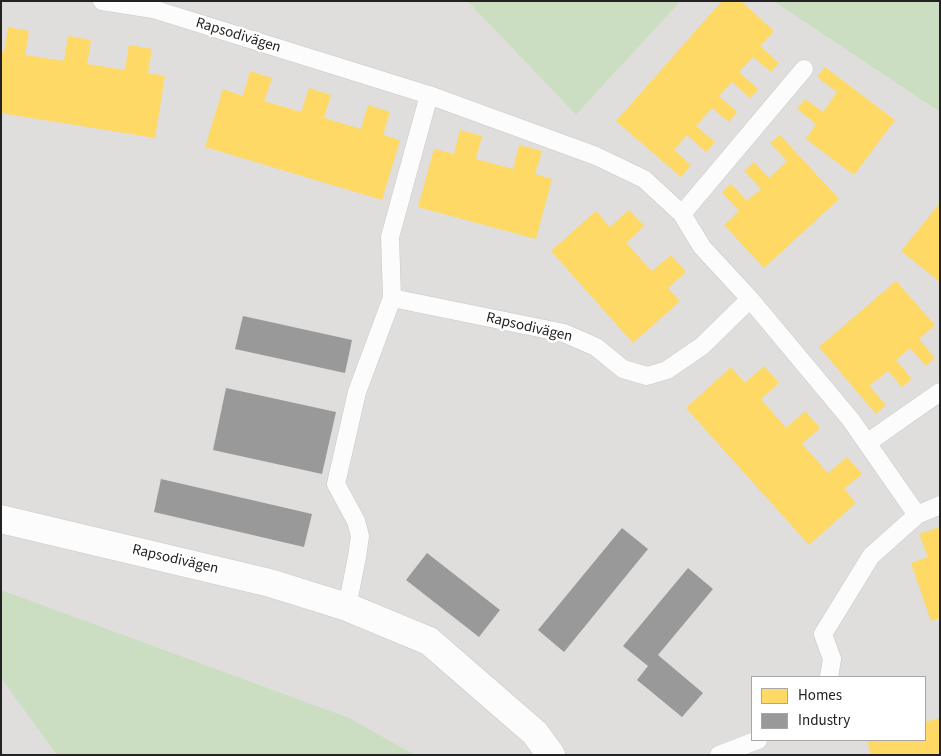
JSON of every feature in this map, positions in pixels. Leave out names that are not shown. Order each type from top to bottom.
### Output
[{"type":"street","name":"Rapsodivägen","points":[[1,519],[270,583],[347,607],[429,641],[534,733],[551,755]]},
{"type":"lane","name":"Rapsodivägen","points":[[102,1],[153,10],[429,95],[596,156],[644,179],[682,214],[702,247],[750,299],[851,420],[917,515]]},
{"type":"lane","points":[[682,214],[804,69]]},
{"type":"lane","points":[[347,607],[360,536],[356,521],[336,484],[357,392],[392,298],[390,237],[429,95]]},
{"type":"lane","name":"Rapsodivägen","points":[[392,298],[564,334],[596,348],[623,369],[647,376],[667,370],[702,346],[750,299]]},
{"type":"lane","points":[[867,443],[940,392]]},
{"type":"lane","points":[[829,676],[832,659],[822,634],[871,556],[917,515],[940,505]]},
{"type":"lane","points":[[719,755],[755,741]]},
{"type":"shaded area","points":[[1,1],[467,1],[576,115],[681,1],[773,1],[940,112],[940,755],[1,755]]},
{"type":"green space","points":[[467,1],[681,1],[576,115]]},
{"type":"green space","points":[[773,1],[940,1],[940,112]]},
{"type":"green space","points":[[1,590],[349,718],[415,755],[57,755],[1,678]]},
{"type":"building: Homes","points":[[722,1],[741,1],[774,31],[760,46],[779,63],[771,72],[753,57],[739,72],[758,89],[750,98],[732,82],[719,96],[737,112],[729,122],[712,108],[696,126],[715,142],[706,152],[687,135],[674,150],[691,165],[681,177],[616,121]]},
{"type":"building: Homes","points":[[8,27],[29,31],[25,55],[64,61],[68,36],[91,40],[87,64],[125,70],[129,45],[152,49],[148,73],[165,76],[155,138],[1,113],[1,52],[4,52]]},
{"type":"building: Homes","points":[[825,67],[895,120],[854,175],[806,139],[816,124],[797,109],[805,99],[823,112],[837,92],[817,77]]},
{"type":"building: Homes","points":[[250,71],[272,78],[264,101],[301,112],[309,88],[331,95],[324,118],[361,129],[368,105],[390,112],[383,135],[400,140],[382,200],[205,147],[223,89],[243,96]]},
{"type":"building: Homes","points":[[460,130],[482,136],[476,159],[513,169],[519,145],[542,151],[535,174],[552,179],[536,239],[418,207],[434,149],[454,154]]},
{"type":"building: Homes","points":[[780,135],[839,199],[764,268],[724,225],[739,211],[722,192],[731,184],[747,201],[761,189],[744,171],[754,162],[769,178],[787,161],[770,143]]},
{"type":"building: Homes","points":[[940,203],[940,282],[901,251]]},
{"type":"building: Homes","points":[[629,210],[644,226],[626,243],[652,271],[671,255],[686,272],[668,288],[680,301],[633,343],[551,251],[596,211],[610,227]]},
{"type":"building: Homes","points":[[896,281],[935,325],[919,339],[935,358],[926,366],[910,348],[896,360],[912,379],[902,387],[888,371],[869,386],[886,405],[876,414],[819,347]]},
{"type":"building: Homes","points":[[764,366],[779,383],[761,399],[786,428],[805,411],[820,428],[802,444],[828,473],[847,457],[862,474],[844,489],[856,503],[809,545],[686,408],[731,367],[745,383]]},
{"type":"building: Homes","points":[[940,527],[940,618],[931,621],[911,563],[928,557],[919,534]]},
{"type":"building: Homes","points":[[940,718],[940,755],[871,755],[867,741],[926,741],[926,722]]},
{"type":"building: Industry","points":[[243,316],[352,340],[345,373],[235,349]]},
{"type":"building: Industry","points":[[226,388],[336,412],[322,474],[213,450]]},
{"type":"building: Industry","points":[[161,479],[312,514],[304,547],[154,512]]},
{"type":"building: Industry","points":[[622,528],[648,549],[564,652],[538,630]]},
{"type":"building: Industry","points":[[427,553],[500,610],[479,637],[406,580]]},
{"type":"building: Industry","points":[[688,568],[713,589],[658,655],[703,693],[682,717],[637,680],[648,666],[623,646]]}]
